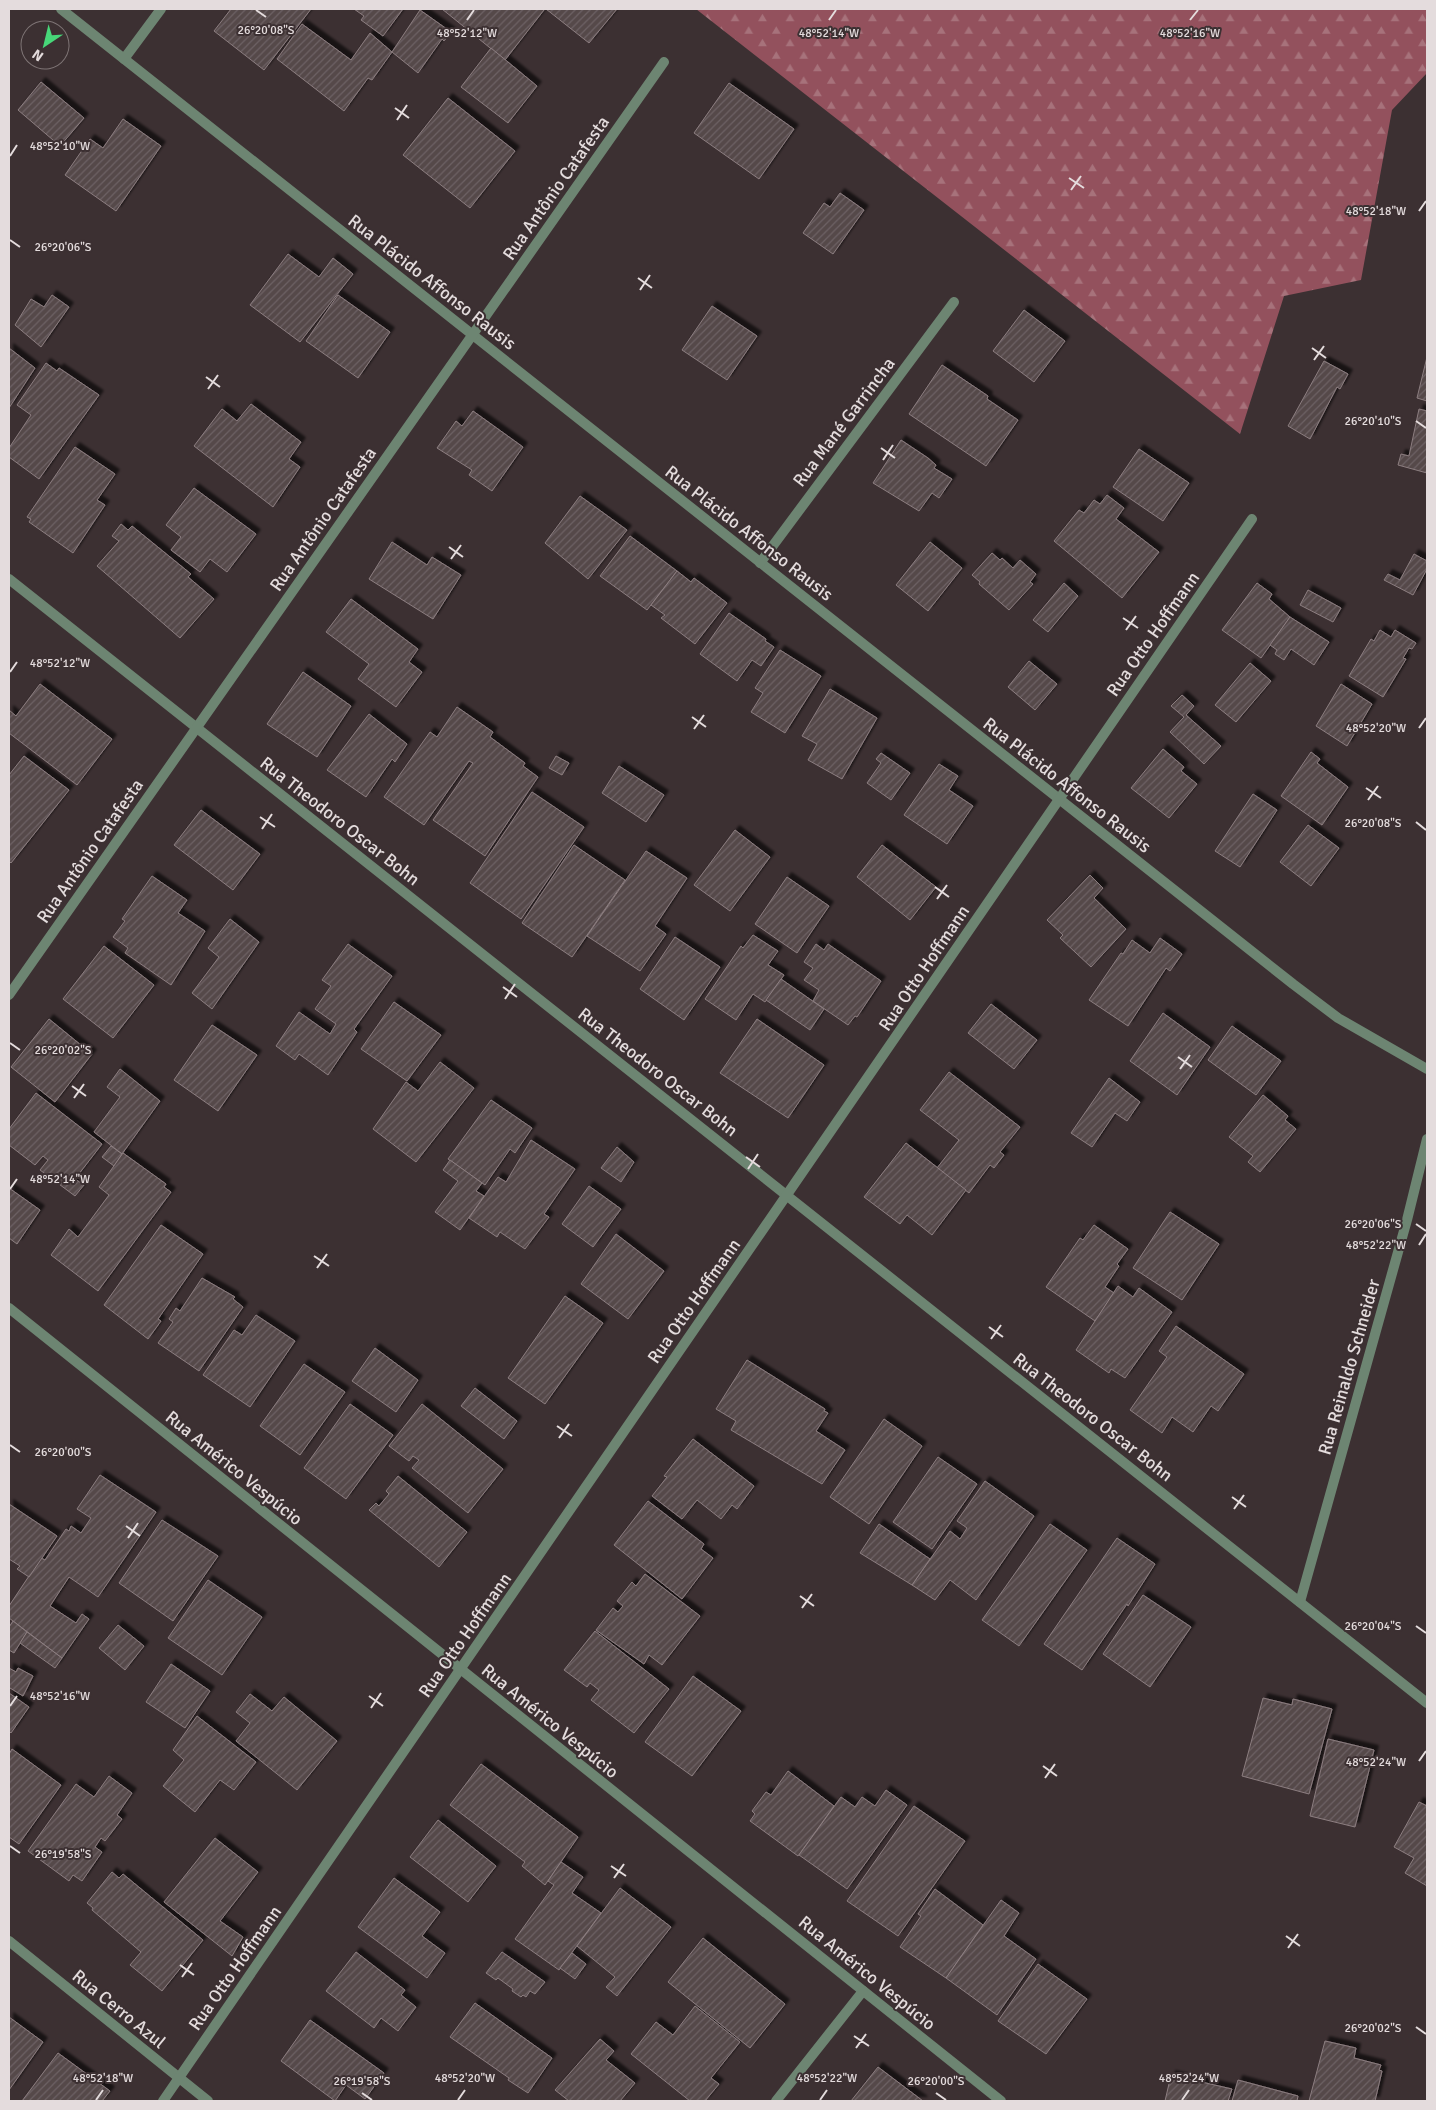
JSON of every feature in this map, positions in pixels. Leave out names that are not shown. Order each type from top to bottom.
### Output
[{"type":"street","name":"Rua Plácido Affonso Rausis","points":[[61,9],[1338,1018],[1427,1069]]},
{"type":"street","points":[[124,59],[161,9]]},
{"type":"street","name":"Rua Antônio Catafesta","points":[[9,995],[664,62]]},
{"type":"street","name":"Rua Mané Garrincha","points":[[760,563],[954,302]]},
{"type":"street","name":"Rua Otto Hoffmann","points":[[163,2101],[1252,519]]},
{"type":"street","name":"Rua Theodoro Oscar Bohn","points":[[9,579],[1427,1703]]},
{"type":"street","name":"Rua Reinaldo Schneider","points":[[1300,1602],[1407,1220],[1427,1139]]},
{"type":"street","name":"Rua Américo Vespúcio","points":[[9,1308],[1001,2101]]},
{"type":"street","name":"Rua Cerro Azul","points":[[9,1941],[208,2101]]},
{"type":"street","points":[[776,2101],[863,1991]]},
{"type":"green space","points":[[696,9],[1427,9],[1427,73],[1392,110],[1361,280],[1284,296],[1240,434]]},
{"type":"building","points":[[231,9],[311,9],[264,70],[214,31]]},
{"type":"building","points":[[354,9],[403,9],[383,36],[361,20],[364,16]]},
{"type":"building","points":[[442,9],[543,9],[544,10],[505,60]]},
{"type":"building","points":[[546,9],[617,9],[589,43]]},
{"type":"building","points":[[420,10],[451,32],[444,41],[442,39],[418,73],[392,52]]},
{"type":"building","points":[[302,24],[351,60],[370,33],[392,52],[372,80],[368,78],[344,111],[277,59]]},
{"type":"building","points":[[491,48],[537,86],[508,123],[461,87]]},
{"type":"building","points":[[41,82],[84,118],[60,146],[18,110]]},
{"type":"building","points":[[729,83],[794,129],[759,179],[694,133]]},
{"type":"building","points":[[448,98],[515,151],[470,208],[403,155]]},
{"type":"building","points":[[123,119],[161,146],[116,211],[65,175],[90,139],[103,148]]},
{"type":"building","points":[[840,193],[864,210],[833,254],[803,233],[824,203],[830,207]]},
{"type":"building","points":[[288,254],[319,277],[333,258],[353,274],[300,342],[250,305]]},
{"type":"building","points":[[52,295],[69,307],[41,347],[15,325],[31,299],[44,307]]},
{"type":"building","points":[[338,295],[390,332],[358,378],[306,341]]},
{"type":"building","points":[[712,306],[757,336],[727,380],[682,350]]},
{"type":"building","points":[[1024,310],[1065,341],[1034,382],[993,351]]},
{"type":"building","points":[[9,348],[35,368],[9,408]]},
{"type":"building","points":[[1427,357],[1427,401],[1417,398]]},
{"type":"building","points":[[1324,361],[1348,374],[1340,389],[1337,387],[1310,439],[1288,426]]},
{"type":"building","points":[[46,363],[57,371],[59,368],[99,395],[39,479],[9,457],[9,448],[31,415],[17,405]]},
{"type":"building","points":[[942,365],[988,396],[987,399],[1018,420],[986,466],[909,414]]},
{"type":"building","points":[[251,404],[301,442],[289,459],[300,467],[273,507],[194,446],[222,409],[237,421]]},
{"type":"building","points":[[1419,409],[1427,411],[1427,473],[1398,465],[1401,454],[1409,456]]},
{"type":"building","points":[[473,411],[523,447],[492,491],[469,475],[472,470],[437,448],[456,421],[462,426]]},
{"type":"building","points":[[901,440],[928,458],[936,465],[934,468],[952,479],[939,498],[932,493],[919,511],[873,483]]},
{"type":"building","points":[[75,447],[115,474],[97,500],[105,505],[73,553],[29,522],[31,519],[27,517]]},
{"type":"building","points":[[1139,449],[1189,483],[1163,521],[1113,487]]},
{"type":"building","points":[[194,488],[256,534],[227,572],[210,559],[200,572],[171,550],[181,537],[166,525]]},
{"type":"building","points":[[1107,495],[1124,508],[1116,519],[1159,552],[1122,598],[1054,541],[1079,510],[1084,513],[1094,500],[1100,504]]},
{"type":"building","points":[[580,496],[627,530],[588,579],[545,543]]},
{"type":"building","points":[[121,524],[128,530],[132,526],[191,574],[188,577],[214,599],[180,638],[97,566],[119,541],[112,536]]},
{"type":"building","points":[[630,536],[677,571],[647,610],[600,576]]},
{"type":"building","points":[[392,542],[427,565],[432,557],[461,575],[433,619],[369,579]]},
{"type":"building","points":[[930,542],[962,568],[928,611],[896,585]]},
{"type":"building","points":[[992,553],[1000,560],[1002,558],[1013,568],[1020,560],[1036,574],[1030,582],[1033,584],[1009,610],[979,584],[980,582],[972,575]]},
{"type":"building","points":[[1414,554],[1427,561],[1427,569],[1413,595],[1384,580],[1388,574],[1400,580]]},
{"type":"building","points":[[677,571],[691,582],[694,578],[727,603],[695,644],[661,618],[665,615],[651,605]]},
{"type":"building","points":[[1064,583],[1078,596],[1048,632],[1033,620]]},
{"type":"building","points":[[1257,583],[1272,594],[1269,599],[1290,617],[1261,658],[1222,630]]},
{"type":"building","points":[[1308,590],[1341,608],[1333,622],[1300,605]]},
{"type":"building","points":[[351,599],[418,649],[409,662],[422,672],[396,707],[358,679],[369,664],[326,632]]},
{"type":"building","points":[[729,613],[766,639],[765,641],[774,647],[761,666],[752,660],[737,681],[700,654]]},
{"type":"building","points":[[1290,617],[1329,642],[1314,665],[1291,649],[1284,660],[1275,654],[1277,650],[1270,645]]},
{"type":"building","points":[[1380,630],[1391,637],[1395,630],[1416,643],[1412,649],[1409,648],[1403,658],[1406,659],[1383,697],[1349,676],[1371,639],[1374,641]]},
{"type":"building","points":[[780,650],[821,676],[785,733],[751,712],[763,693],[755,688]]},
{"type":"building","points":[[1029,661],[1057,684],[1035,710],[1008,687]]},
{"type":"building","points":[[1250,663],[1271,681],[1236,722],[1215,705]]},
{"type":"building","points":[[303,672],[351,706],[317,757],[267,724]]},
{"type":"building","points":[[40,684],[112,739],[77,785],[9,733],[9,710],[16,716]]},
{"type":"building","points":[[1341,684],[1372,704],[1347,746],[1316,726]]},
{"type":"building","points":[[830,689],[877,718],[842,779],[808,760],[817,744],[802,736]]},
{"type":"building","points":[[1182,695],[1194,706],[1186,715],[1221,746],[1204,764],[1170,732],[1184,717],[1171,706]]},
{"type":"building","points":[[457,707],[493,732],[490,737],[525,763],[523,766],[538,777],[485,856],[433,820],[473,763],[469,761],[424,825],[384,797],[430,732],[437,737]]},
{"type":"building","points":[[369,714],[407,744],[395,762],[392,759],[366,797],[327,770]]},
{"type":"building","points":[[1163,749],[1184,767],[1181,771],[1197,784],[1169,818],[1131,788]]},
{"type":"building","points":[[1311,752],[1320,759],[1317,763],[1348,787],[1322,825],[1281,796]]},
{"type":"building","points":[[881,753],[910,773],[891,800],[867,783],[881,763],[876,759]]},
{"type":"building","points":[[24,756],[69,790],[11,863],[9,861],[9,775]]},
{"type":"building","points":[[556,756],[569,763],[562,775],[549,768]]},
{"type":"building","points":[[939,764],[958,776],[949,790],[973,806],[947,844],[904,815]]},
{"type":"building","points":[[619,766],[664,795],[646,822],[602,793]]},
{"type":"building","points":[[532,792],[584,827],[521,919],[470,883]]},
{"type":"building","points":[[1253,794],[1277,810],[1240,867],[1215,851]]},
{"type":"building","points":[[201,810],[260,854],[233,890],[174,845]]},
{"type":"building","points":[[1308,825],[1339,848],[1311,886],[1280,862]]},
{"type":"building","points":[[735,830],[770,857],[730,911],[694,885]]},
{"type":"building","points":[[574,845],[625,880],[572,957],[522,923]]},
{"type":"building","points":[[882,845],[936,887],[910,920],[857,877]]},
{"type":"building","points":[[646,851],[687,878],[655,926],[666,934],[640,971],[587,936]]},
{"type":"building","points":[[1090,875],[1103,888],[1094,898],[1126,929],[1091,967],[1060,938],[1063,935],[1047,920]]},
{"type":"building","points":[[152,876],[187,900],[178,913],[205,931],[171,985],[125,953],[128,948],[113,937],[125,921],[122,919]]},
{"type":"building","points":[[787,877],[829,906],[797,953],[755,924]]},
{"type":"building","points":[[230,919],[259,942],[212,1009],[192,993],[219,957],[208,948]]},
{"type":"building","points":[[753,935],[778,951],[768,965],[784,975],[765,1002],[753,994],[736,1020],[705,999],[741,946],[743,948]]},
{"type":"building","points":[[675,937],[720,967],[684,1020],[640,989]]},
{"type":"building","points":[[1160,938],[1182,954],[1170,971],[1166,968],[1128,1026],[1089,1000],[1132,940],[1150,953]]},
{"type":"building","points":[[348,944],[392,976],[354,1029],[357,1032],[328,1075],[299,1054],[295,1060],[276,1046],[299,1012],[330,1034],[336,1024],[315,1009],[331,986],[322,980]]},
{"type":"building","points":[[816,944],[824,950],[828,944],[881,981],[857,1017],[855,1016],[848,1025],[813,1001],[819,990],[804,980],[813,968],[804,962]]},
{"type":"building","points":[[104,946],[154,985],[113,1038],[63,999]]},
{"type":"building","points":[[781,979],[824,1009],[810,1030],[766,1000]]},
{"type":"building","points":[[394,1002],[441,1035],[407,1081],[361,1049]]},
{"type":"building","points":[[991,1004],[1037,1040],[1014,1069],[968,1033]]},
{"type":"building","points":[[1163,1013],[1210,1047],[1177,1095],[1130,1061]]},
{"type":"building","points":[[49,1019],[92,1054],[55,1102],[11,1067]]},
{"type":"building","points":[[757,1019],[824,1065],[788,1118],[720,1073]]},
{"type":"building","points":[[212,1025],[257,1055],[218,1111],[174,1080]]},
{"type":"building","points":[[1232,1026],[1281,1061],[1256,1095],[1208,1060]]},
{"type":"building","points":[[440,1062],[474,1088],[416,1162],[373,1129],[406,1082],[418,1091]]},
{"type":"building","points":[[120,1069],[160,1101],[122,1154],[94,1132],[120,1097],[107,1087]]},
{"type":"building","points":[[949,1072],[1020,1127],[1000,1152],[1004,1155],[994,1168],[990,1165],[969,1193],[937,1168],[959,1140],[920,1110]]},
{"type":"building","points":[[1109,1078],[1140,1102],[1127,1121],[1115,1113],[1092,1147],[1071,1133]]},
{"type":"building","points":[[36,1093],[102,1144],[75,1179],[84,1185],[75,1196],[40,1170],[48,1160],[43,1156],[35,1165],[9,1145],[9,1129]]},
{"type":"building","points":[[1263,1095],[1288,1116],[1285,1120],[1296,1129],[1260,1172],[1248,1162],[1253,1156],[1229,1137]]},
{"type":"building","points":[[491,1100],[532,1128],[515,1153],[510,1149],[485,1185],[448,1159]]},
{"type":"building","points":[[531,1140],[575,1169],[544,1214],[549,1217],[525,1249],[500,1232],[497,1237],[469,1218],[498,1177],[506,1182]]},
{"type":"building","points":[[906,1143],[966,1190],[932,1235],[907,1215],[900,1224],[864,1197]]},
{"type":"building","points":[[111,1146],[122,1154],[114,1166],[102,1157]]},
{"type":"building","points":[[617,1147],[634,1162],[621,1182],[601,1168]]},
{"type":"building","points":[[123,1153],[166,1184],[164,1187],[171,1192],[98,1291],[51,1255],[69,1229],[78,1237],[109,1195],[99,1187]]},
{"type":"building","points":[[450,1160],[482,1183],[476,1191],[484,1196],[460,1230],[435,1212],[458,1181],[443,1170]]},
{"type":"building","points":[[589,1186],[621,1209],[593,1247],[562,1224]]},
{"type":"building","points":[[9,1188],[40,1210],[17,1244],[9,1238]]},
{"type":"building","points":[[1170,1212],[1219,1244],[1182,1300],[1133,1268]]},
{"type":"building","points":[[161,1225],[203,1254],[158,1319],[161,1321],[148,1339],[104,1305]]},
{"type":"building","points":[[1094,1225],[1128,1249],[1117,1264],[1119,1266],[1105,1287],[1114,1293],[1095,1321],[1046,1287],[1080,1238],[1083,1240]]},
{"type":"building","points":[[616,1234],[664,1271],[628,1319],[581,1284]]},
{"type":"building","points":[[202,1278],[235,1297],[233,1299],[243,1307],[199,1371],[158,1343],[173,1322],[169,1319],[176,1308],[180,1311]]},
{"type":"building","points":[[1118,1286],[1133,1297],[1139,1288],[1172,1312],[1125,1378],[1111,1369],[1109,1373],[1076,1350]]},
{"type":"building","points":[[565,1296],[603,1323],[545,1404],[508,1378]]},
{"type":"building","points":[[256,1315],[295,1341],[250,1407],[203,1375],[234,1330],[242,1335]]},
{"type":"building","points":[[1176,1326],[1244,1374],[1218,1411],[1211,1406],[1193,1432],[1172,1417],[1162,1433],[1130,1410],[1167,1357],[1159,1351]]},
{"type":"building","points":[[375,1348],[418,1380],[396,1412],[352,1381]]},
{"type":"building","points":[[747,1360],[825,1409],[824,1411],[828,1413],[816,1431],[845,1450],[822,1484],[731,1430],[736,1421],[716,1409]]},
{"type":"building","points":[[304,1364],[345,1392],[300,1455],[260,1426]]},
{"type":"building","points":[[475,1388],[517,1421],[504,1439],[461,1406]]},
{"type":"building","points":[[350,1404],[393,1435],[346,1499],[304,1468]]},
{"type":"building","points":[[422,1404],[503,1469],[468,1513],[412,1468],[419,1460],[413,1456],[409,1461],[389,1446]]},
{"type":"building","points":[[884,1419],[922,1446],[869,1524],[830,1497]]},
{"type":"building","points":[[693,1439],[754,1486],[737,1509],[732,1505],[721,1519],[697,1500],[682,1519],[652,1496],[667,1477],[664,1476]]},
{"type":"building","points":[[938,1457],[977,1484],[932,1549],[893,1522]]},
{"type":"building","points":[[100,1475],[156,1512],[98,1597],[69,1577],[50,1606],[76,1623],[82,1614],[89,1619],[62,1658],[9,1618],[9,1606],[41,1558],[45,1560],[66,1529],[69,1531],[71,1526],[81,1533],[91,1518],[77,1509]]},
{"type":"building","points":[[398,1476],[467,1532],[439,1567],[369,1510],[376,1503],[379,1506],[389,1494],[386,1491]]},
{"type":"building","points":[[985,1481],[1034,1516],[976,1600],[950,1580],[935,1600],[912,1585],[950,1531],[960,1539],[967,1528],[957,1521]]},
{"type":"building","points":[[648,1501],[704,1544],[701,1549],[713,1558],[682,1599],[614,1545]]},
{"type":"building","points":[[9,1504],[57,1536],[29,1577],[17,1569],[20,1566],[9,1559]]},
{"type":"building","points":[[162,1520],[218,1556],[173,1621],[119,1583]]},
{"type":"building","points":[[879,1524],[930,1559],[912,1585],[860,1553]]},
{"type":"building","points":[[1050,1524],[1087,1550],[1019,1646],[982,1620]]},
{"type":"building","points":[[1117,1538],[1155,1564],[1128,1606],[1127,1604],[1082,1670],[1044,1644]]},
{"type":"building","points":[[645,1574],[700,1616],[662,1665],[649,1655],[644,1664],[596,1630],[613,1608],[618,1612],[623,1606],[617,1601],[632,1582],[636,1586]]},
{"type":"building","points":[[208,1580],[262,1617],[222,1675],[168,1638]]},
{"type":"building","points":[[1143,1595],[1191,1627],[1150,1687],[1103,1654]]},
{"type":"building","points":[[13,1621],[27,1632],[14,1653],[9,1650],[9,1627]]},
{"type":"building","points":[[118,1625],[144,1646],[125,1670],[99,1648]]},
{"type":"building","points":[[595,1631],[669,1689],[634,1733],[591,1700],[599,1690],[590,1683],[587,1687],[564,1670]]},
{"type":"building","points":[[27,1632],[62,1658],[55,1668],[20,1643]]},
{"type":"building","points":[[171,1664],[210,1691],[185,1728],[146,1702]]},
{"type":"building","points":[[9,1668],[16,1672],[18,1668],[33,1676],[23,1696],[10,1688],[9,1690]]},
{"type":"building","points":[[693,1676],[741,1711],[692,1776],[645,1742]]},
{"type":"building","points":[[9,1693],[29,1707],[11,1733],[9,1731]]},
{"type":"building","points":[[250,1694],[272,1711],[284,1697],[337,1741],[297,1790],[236,1741],[250,1723],[236,1712]]},
{"type":"building","points":[[1263,1698],[1292,1705],[1293,1699],[1332,1709],[1309,1794],[1242,1776]]},
{"type":"building","points":[[197,1716],[256,1762],[234,1790],[220,1780],[195,1812],[163,1786],[184,1760],[173,1750]]},
{"type":"building","points":[[1328,1739],[1374,1750],[1355,1827],[1310,1816]]},
{"type":"building","points":[[12,1749],[61,1785],[19,1844],[9,1837],[9,1754]]},
{"type":"building","points":[[481,1764],[578,1837],[545,1885],[522,1866],[525,1862],[450,1805]]},
{"type":"building","points":[[788,1771],[834,1806],[798,1856],[750,1821],[755,1814],[752,1811],[766,1792],[771,1795]]},
{"type":"building","points":[[109,1776],[132,1793],[117,1815],[122,1819],[105,1841],[101,1838],[95,1847],[102,1852],[82,1881],[73,1875],[69,1881],[28,1851],[76,1784],[94,1797]]},
{"type":"building","points":[[886,1790],[907,1805],[847,1889],[799,1855],[841,1797],[855,1807],[862,1797],[875,1806]]},
{"type":"building","points":[[1419,1802],[1427,1806],[1427,1886],[1405,1873],[1414,1858],[1394,1847]]},
{"type":"building","points":[[914,1806],[965,1841],[898,1936],[847,1901]]},
{"type":"building","points":[[438,1820],[496,1866],[468,1902],[410,1857]]},
{"type":"building","points":[[215,1838],[258,1872],[220,1921],[243,1937],[232,1956],[164,1902]]},
{"type":"building","points":[[561,1862],[583,1877],[572,1893],[601,1913],[559,1970],[515,1939],[554,1885],[548,1881]]},
{"type":"building","points":[[112,1872],[119,1878],[123,1874],[203,1940],[162,1991],[130,1965],[141,1952],[92,1910],[93,1908],[87,1903]]},
{"type":"building","points":[[394,1878],[440,1912],[422,1936],[445,1953],[427,1978],[358,1927]]},
{"type":"building","points":[[620,1888],[671,1927],[617,1996],[606,1987],[615,1977],[577,1946]]},
{"type":"building","points":[[935,1889],[983,1925],[946,1978],[900,1947],[921,1916],[918,1914]]},
{"type":"building","points":[[1001,1900],[1019,1913],[1004,1936],[1036,1959],[997,2015],[946,1978]]},
{"type":"building","points":[[703,1938],[785,2004],[750,2048],[668,1982]]},
{"type":"building","points":[[356,1952],[405,1990],[401,1995],[416,2007],[398,2031],[381,2018],[374,2028],[326,1991]]},
{"type":"building","points":[[502,1952],[545,1982],[535,1994],[530,1991],[526,1997],[523,1995],[521,1997],[498,1978],[496,1980],[486,1973]]},
{"type":"building","points":[[572,1953],[586,1964],[575,1979],[560,1968]]},
{"type":"building","points":[[1038,1964],[1087,1999],[1046,2054],[998,2021]]},
{"type":"building","points":[[475,2003],[552,2058],[528,2093],[450,2037]]},
{"type":"building","points":[[695,2006],[740,2042],[711,2078],[719,2084],[705,2101],[690,2101],[631,2054],[656,2022],[673,2035]]},
{"type":"building","points":[[9,2017],[43,2042],[9,2090]]},
{"type":"building","points":[[310,2020],[384,2073],[365,2099],[346,2085],[335,2101],[281,2061]]},
{"type":"building","points":[[600,2039],[614,2051],[606,2060],[635,2083],[620,2101],[569,2101],[555,2090]]},
{"type":"building","points":[[1325,2041],[1356,2048],[1354,2058],[1381,2065],[1379,2070],[1382,2071],[1375,2101],[1309,2101]]},
{"type":"building","points":[[58,2053],[110,2091],[102,2101],[22,2101]]},
{"type":"building","points":[[878,2067],[923,2101],[851,2101]]},
{"type":"building","points":[[1171,2075],[1232,2089],[1228,2101],[1165,2101]]},
{"type":"building","points":[[1238,2080],[1298,2096],[1297,2101],[1232,2101]]}]
